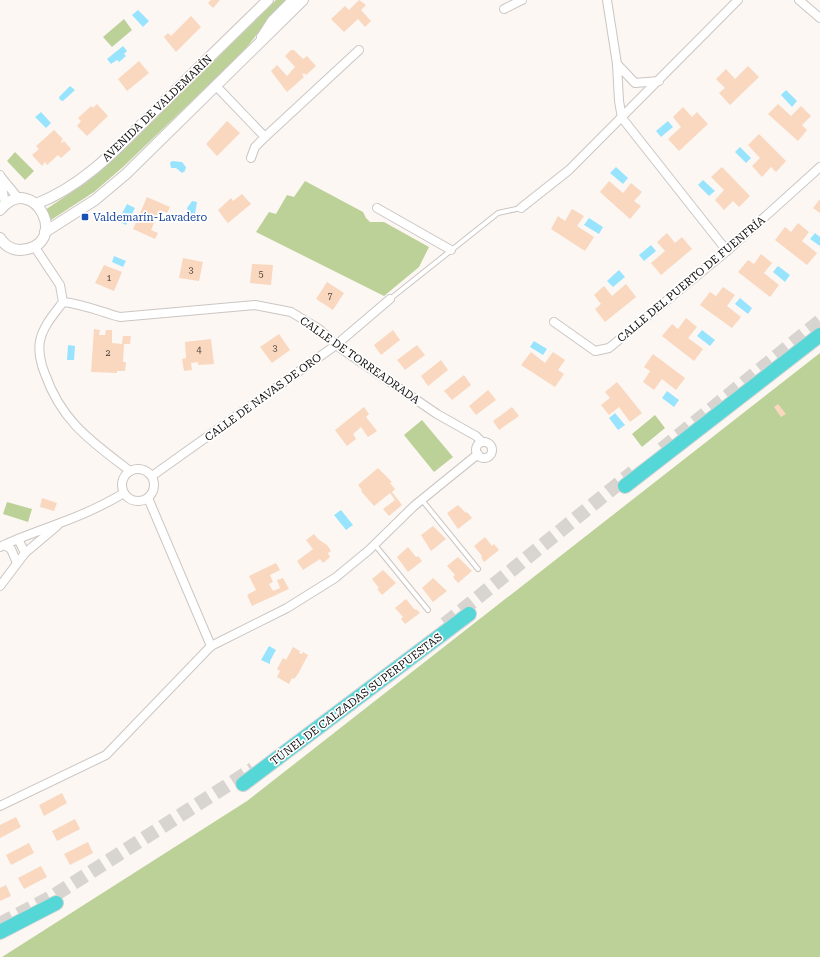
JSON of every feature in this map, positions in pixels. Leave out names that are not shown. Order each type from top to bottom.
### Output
[{"type":"highway","points":[[626,486],[820,335]]},
{"type":"highway","name":"TÚNEL DE CALZADAS SUPERPUESTAS","points":[[243,784],[469,614]]},
{"type":"highway","points":[[0,932],[56,903]]},
{"type":"street","name":"AVENIDA DE VALDEMARÍN","points":[[36,204],[57,195],[80,180],[111,154],[268,0]]},
{"type":"street","points":[[250,54],[272,20],[292,0]]},
{"type":"street","points":[[45,232],[95,200],[126,174],[217,87],[303,0]]},
{"type":"street","points":[[504,9],[522,0]]},
{"type":"street","points":[[607,0],[617,64],[618,101],[622,118],[726,251]]},
{"type":"street","points":[[521,208],[569,170],[738,0]]},
{"type":"street","points":[[799,0],[820,18]]},
{"type":"street","points":[[250,158],[255,147],[265,137],[359,50]]},
{"type":"street","points":[[617,64],[635,83],[659,81]]},
{"type":"street","points":[[217,87],[265,137]]},
{"type":"street","name":"CALLE DEL PUERTO DE FUENFRÍA","points":[[554,322],[595,351],[609,348],[726,251],[820,167]]},
{"type":"street","points":[[0,176],[19,199]]},
{"type":"street","points":[[0,176],[2,207],[19,199],[27,199],[36,204],[43,212],[46,219],[45,232],[41,240],[34,246],[27,249],[17,250],[1,241]]},
{"type":"street","points":[[377,208],[451,250]]},
{"type":"street","points":[[34,246],[60,285],[63,302],[46,324],[40,342],[42,366],[55,400],[70,422],[130,471]]},
{"type":"street","name":"CALLE DE NAVAS DE ORO","points":[[152,476],[336,345],[390,299]]},
{"type":"street","name":"CALLE DE TORREADRADA","points":[[63,302],[80,303],[107,314],[120,317],[255,305],[291,312],[319,329],[336,345],[437,414],[476,436],[482,442]]},
{"type":"street","points":[[482,442],[489,444],[492,451],[489,456],[485,458],[478,454],[477,447],[482,442]]},
{"type":"street","points":[[0,806],[106,755],[211,646],[287,608],[335,578],[374,545],[422,499],[478,454]]},
{"type":"street","points":[[138,468],[144,469],[152,476],[154,490],[148,498],[143,500],[132,500],[124,493],[122,482],[124,477],[130,471],[138,468]]},
{"type":"street","points":[[2,546],[38,530],[60,524],[124,493]]},
{"type":"street","points":[[148,498],[211,646]]},
{"type":"street","points":[[0,586],[25,553],[60,524]]},
{"type":"street","points":[[18,539],[25,553]]},
{"type":"street","points":[[2,546],[11,549],[17,563]]},
{"type":"lane","points":[[390,299],[498,213],[521,208]]},
{"type":"lane","points":[[422,499],[478,569]]},
{"type":"lane","points":[[374,545],[428,610]]},
{"type":"green space","points":[[276,0],[289,0],[269,19],[243,52],[123,167],[94,192],[51,220],[45,210],[87,182],[115,158]]},
{"type":"green space","points":[[124,19],[132,30],[112,47],[103,37]]},
{"type":"green space","points":[[15,152],[34,171],[25,180],[7,161]]},
{"type":"green space","points":[[305,181],[363,212],[370,222],[384,222],[429,247],[419,267],[384,296],[256,232],[269,212],[276,214],[287,195],[294,197]]},
{"type":"green space","points":[[820,353],[820,957],[2,957],[247,801]]},
{"type":"green space","points":[[655,415],[665,428],[642,447],[632,434]]},
{"type":"green space","points":[[422,420],[453,457],[434,472],[404,435]]},
{"type":"green space","points":[[7,502],[32,509],[28,522],[3,514]]},
{"type":"water","points":[[138,10],[149,21],[143,27],[132,15]]},
{"type":"water","points":[[123,46],[127,51],[124,54],[126,56],[119,62],[117,60],[111,64],[107,59]]},
{"type":"water","points":[[70,86],[75,90],[63,101],[60,100],[59,97]]},
{"type":"water","points":[[786,90],[797,101],[792,107],[781,95]]},
{"type":"water","points":[[41,112],[51,123],[46,128],[35,117]]},
{"type":"water","points":[[668,121],[673,127],[661,137],[656,131]]},
{"type":"water","points":[[740,147],[751,158],[746,163],[735,152]]},
{"type":"water","points":[[172,161],[182,162],[186,167],[185,171],[182,173],[176,168],[171,168],[170,163]]},
{"type":"water","points":[[616,167],[628,178],[623,184],[610,173]]},
{"type":"water","points":[[703,180],[715,191],[709,196],[698,185]]},
{"type":"water","points":[[192,201],[197,202],[195,214],[192,216],[189,215],[187,208]]},
{"type":"water","points":[[127,204],[135,208],[126,225],[118,221]]},
{"type":"water","points":[[589,218],[603,227],[599,234],[584,225]]},
{"type":"water","points":[[815,233],[820,237],[820,246],[810,239]]},
{"type":"water","points":[[651,245],[656,251],[644,261],[639,255]]},
{"type":"water","points":[[114,256],[126,261],[123,267],[112,262]]},
{"type":"water","points":[[778,266],[790,275],[785,282],[773,272]]},
{"type":"water","points":[[619,270],[625,277],[613,287],[607,281]]},
{"type":"water","points":[[740,298],[752,308],[748,314],[735,304]]},
{"type":"water","points":[[702,330],[715,340],[710,346],[697,336]]},
{"type":"water","points":[[534,341],[547,349],[543,355],[530,347]]},
{"type":"water","points":[[68,345],[75,346],[74,360],[67,360]]},
{"type":"water","points":[[667,391],[679,400],[674,407],[662,398]]},
{"type":"water","points":[[615,413],[625,425],[618,430],[609,418]]},
{"type":"water","points":[[341,510],[353,525],[346,530],[334,515]]},
{"type":"water","points":[[269,646],[276,650],[270,664],[261,660]]},
{"type":"building","points":[[211,0],[220,0],[213,8],[208,3]]},
{"type":"building","points":[[359,0],[366,5],[361,10],[371,21],[365,27],[358,19],[344,32],[331,19],[345,6],[349,10]]},
{"type":"building","points":[[191,16],[201,27],[176,52],[164,37],[168,33],[171,36]]},
{"type":"building","points":[[291,50],[294,50],[303,59],[307,56],[316,66],[306,75],[304,73],[302,75],[304,77],[287,92],[271,71],[277,65],[287,76],[295,67],[285,56]]},
{"type":"building","points":[[139,61],[149,73],[127,91],[118,79]]},
{"type":"building","points":[[748,66],[759,77],[730,105],[719,93],[725,88],[716,79],[726,69],[735,79]]},
{"type":"building","points":[[97,104],[108,116],[87,136],[77,126],[81,121],[78,118],[91,106],[93,108]]},
{"type":"building","points":[[778,104],[791,116],[801,106],[811,116],[802,125],[807,130],[798,141],[768,114]]},
{"type":"building","points":[[683,107],[692,117],[697,112],[708,124],[679,151],[668,139],[681,127],[673,117]]},
{"type":"building","points":[[227,121],[240,133],[217,156],[206,144]]},
{"type":"building","points":[[54,130],[63,139],[61,142],[62,143],[64,141],[71,149],[61,158],[58,155],[47,165],[45,162],[42,166],[32,155],[39,149],[36,146]]},
{"type":"building","points":[[759,134],[786,161],[776,172],[771,167],[762,177],[752,166],[760,158],[748,145]]},
{"type":"building","points":[[722,167],[750,196],[739,207],[733,201],[724,210],[715,200],[724,190],[711,177]]},
{"type":"building","points":[[609,181],[623,193],[631,183],[642,192],[634,201],[641,206],[630,219],[600,192]]},
{"type":"building","points":[[242,194],[251,204],[228,223],[218,210],[231,198],[233,201]]},
{"type":"building","points":[[147,197],[170,207],[167,213],[160,210],[151,230],[158,233],[155,239],[133,229]]},
{"type":"building","points":[[820,199],[820,213],[813,208]]},
{"type":"building","points":[[572,209],[584,216],[577,226],[594,237],[585,251],[551,229],[558,216],[565,221]]},
{"type":"building","points":[[798,223],[809,232],[802,241],[817,253],[807,265],[775,240],[785,227],[791,232]]},
{"type":"building","points":[[667,233],[675,243],[682,237],[692,249],[661,275],[651,263],[665,251],[657,242]]},
{"type":"building","points":[[761,254],[772,263],[764,273],[779,285],[770,297],[738,272],[748,260],[754,264]]},
{"type":"building","points":[[183,258],[203,262],[199,281],[179,278]]},
{"type":"building","points":[[252,264],[273,265],[271,285],[250,283]]},
{"type":"building","points":[[104,265],[122,272],[114,291],[95,283]]},
{"type":"building","points":[[327,282],[344,293],[333,310],[316,299]]},
{"type":"building","points":[[626,284],[636,297],[605,322],[595,309],[601,304],[594,295],[604,286],[612,296]]},
{"type":"building","points":[[723,287],[735,295],[727,306],[741,317],[732,328],[700,305],[710,292],[716,296]]},
{"type":"building","points":[[686,318],[697,327],[688,338],[703,349],[694,361],[662,336],[672,324],[678,329]]},
{"type":"building","points":[[94,329],[100,330],[99,335],[105,335],[106,330],[112,330],[112,343],[122,344],[123,336],[131,336],[130,344],[124,344],[123,362],[126,362],[125,371],[117,371],[117,373],[91,372]]},
{"type":"building","points":[[393,330],[400,340],[381,355],[374,345]]},
{"type":"building","points":[[279,334],[290,350],[272,363],[260,347]]},
{"type":"building","points":[[211,339],[214,364],[198,365],[198,362],[191,363],[192,370],[184,371],[182,359],[186,358],[185,342]]},
{"type":"building","points":[[417,345],[425,355],[405,370],[397,360]]},
{"type":"building","points":[[531,352],[545,363],[553,352],[565,360],[558,370],[564,374],[555,387],[521,365]]},
{"type":"building","points":[[653,354],[685,378],[676,390],[662,379],[654,390],[643,382],[650,371],[644,367]]},
{"type":"building","points":[[441,360],[448,370],[428,386],[421,376]]},
{"type":"building","points":[[464,375],[471,385],[452,400],[444,391]]},
{"type":"building","points":[[617,382],[642,413],[630,422],[619,407],[609,415],[601,405],[610,398],[605,392]]},
{"type":"building","points":[[488,390],[496,400],[476,415],[469,406]]},
{"type":"building","points":[[778,404],[786,414],[781,417],[774,407]]},
{"type":"building","points":[[364,407],[369,414],[366,417],[377,431],[368,437],[361,427],[353,434],[356,439],[347,446],[335,430]]},
{"type":"building","points":[[512,407],[519,416],[499,430],[493,421]]},
{"type":"building","points":[[378,468],[392,482],[390,483],[395,489],[392,492],[402,505],[389,516],[383,509],[395,500],[390,493],[374,506],[361,491],[362,490],[358,485]]},
{"type":"building","points":[[42,498],[57,503],[54,511],[40,507]]},
{"type":"building","points":[[458,505],[472,518],[458,529],[447,513]]},
{"type":"building","points":[[433,526],[446,539],[431,551],[421,535]]},
{"type":"building","points":[[314,534],[318,539],[327,545],[331,551],[328,553],[330,557],[323,563],[320,559],[303,570],[297,561],[313,549],[306,540]]},
{"type":"building","points":[[485,537],[492,546],[494,544],[499,550],[484,562],[481,557],[482,556],[474,546]]},
{"type":"building","points":[[408,547],[416,557],[418,556],[422,561],[408,572],[397,557]]},
{"type":"building","points":[[458,557],[472,571],[458,583],[453,577],[455,575],[447,566]]},
{"type":"building","points":[[276,563],[280,570],[270,575],[273,582],[269,584],[273,591],[280,588],[277,580],[283,578],[289,589],[252,606],[247,595],[256,590],[249,576]]},
{"type":"building","points":[[383,570],[396,583],[382,595],[372,579]]},
{"type":"building","points":[[433,578],[447,591],[433,602],[422,588]]},
{"type":"building","points":[[406,599],[415,610],[416,609],[420,613],[405,624],[401,619],[403,617],[395,608]]},
{"type":"building","points":[[293,647],[300,651],[299,653],[302,654],[303,652],[308,655],[298,674],[294,679],[292,678],[289,684],[277,677],[280,671],[277,669],[283,658],[286,660]]},
{"type":"building","points":[[62,793],[67,803],[44,816],[39,805]]},
{"type":"building","points":[[16,817],[21,827],[0,838],[0,825]]},
{"type":"building","points":[[75,819],[80,829],[57,841],[52,831]]},
{"type":"building","points":[[88,842],[93,853],[70,865],[64,854]]},
{"type":"building","points":[[29,843],[34,853],[11,865],[6,855]]},
{"type":"building","points":[[41,866],[47,877],[24,889],[18,878]]},
{"type":"building","points":[[6,885],[11,896],[0,901],[0,888]]},
{"type":"tunnel","points":[[662,449],[820,321]]},
{"type":"tunnel","points":[[445,624],[633,472]]},
{"type":"tunnel","points":[[0,924],[53,896],[253,769]]},
{"type":"place","name":"Valdemarín-Lavadero","points":[[85,217]]}]
